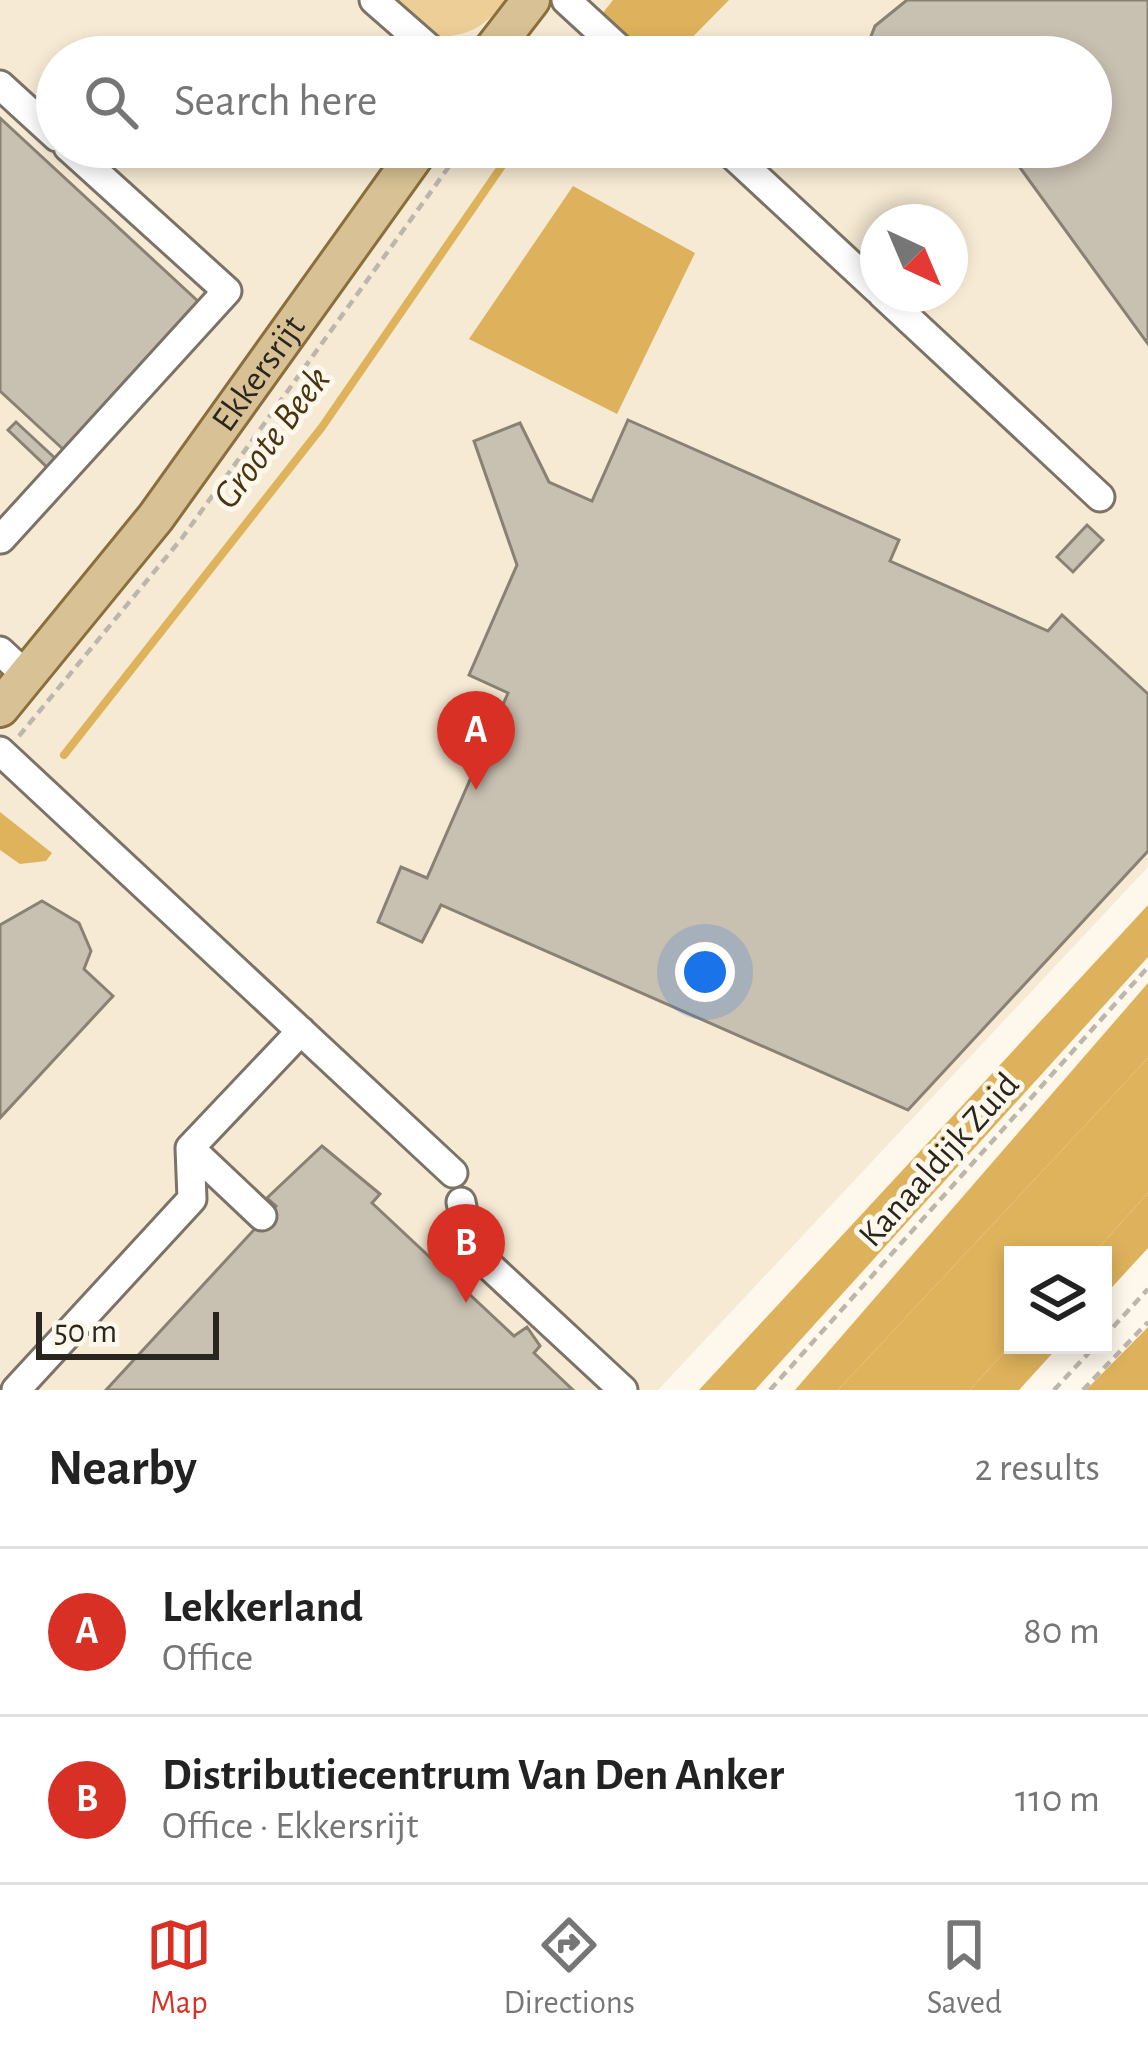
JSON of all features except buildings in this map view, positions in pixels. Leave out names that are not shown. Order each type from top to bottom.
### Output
[{"type":"main road","points":[[503,36],[531,0]]},
{"type":"main road","name":"Ekkersrijt","points":[[0,708],[14,663],[157,517],[406,168]]},
{"type":"street","points":[[374,0],[416,36]]},
{"type":"street","points":[[566,0],[605,36]]},
{"type":"street","points":[[0,85],[36,118]]},
{"type":"street","points":[[1,539],[227,292],[91,168]]},
{"type":"street","points":[[747,168],[860,273]]},
{"type":"street","points":[[901,312],[1100,497]]},
{"type":"street","points":[[0,751],[453,1173]]},
{"type":"street","points":[[16,1390],[192,1199],[190,1148],[301,1030]]},
{"type":"street","points":[[190,1148],[262,1216]]},
{"type":"street","points":[[461,1202],[470,1248],[623,1390]]},
{"type":"path","name":"Kanaaldijk Zuid","points":[[770,1390],[1148,967]]},
{"type":"path","points":[[1112,1328],[1148,1289]]},
{"type":"path","points":[[1084,1390],[1148,1322]]},
{"type":"path","points":[[1054,1390],[1088,1354]]},
{"type":"shaded area","points":[[0,0],[1148,0],[1148,867],[658,1390],[0,1390]]},
{"type":"shaded area","points":[[390,0],[505,0],[477,28],[438,36]]},
{"type":"shaded area","points":[[613,0],[729,0],[694,36],[625,36],[602,14]]},
{"type":"shaded area","points":[[573,186],[695,253],[617,414],[469,339]]},
{"type":"shaded area","points":[[0,812],[52,853],[46,861],[20,864],[0,850]]},
{"type":"shaded area","points":[[1148,905],[1148,957],[755,1390],[699,1390]]},
{"type":"shaded area","points":[[1148,983],[1148,1058],[838,1390],[795,1390]]},
{"type":"shaded area","points":[[1148,1058],[1148,1193],[1100,1246],[1004,1246],[1004,1352],[970,1390],[838,1390]]},
{"type":"shaded area","points":[[1148,1193],[1148,1248],[1112,1287],[1112,1246],[1100,1246]]},
{"type":"shaded area","points":[[1148,1327],[1148,1390],[1086,1390]]},
{"type":"shaded area","points":[[1004,1352],[1052,1354],[1019,1390],[970,1390]]},
{"type":"waterway","name":"Groote Beek","points":[[64,755],[322,427],[501,168]]},
{"type":"place","name":"Lekkerland","points":[[476,790]]},
{"type":"place","name":"Distributiecentrum Van Den Anker","points":[[466,1303]]}]
